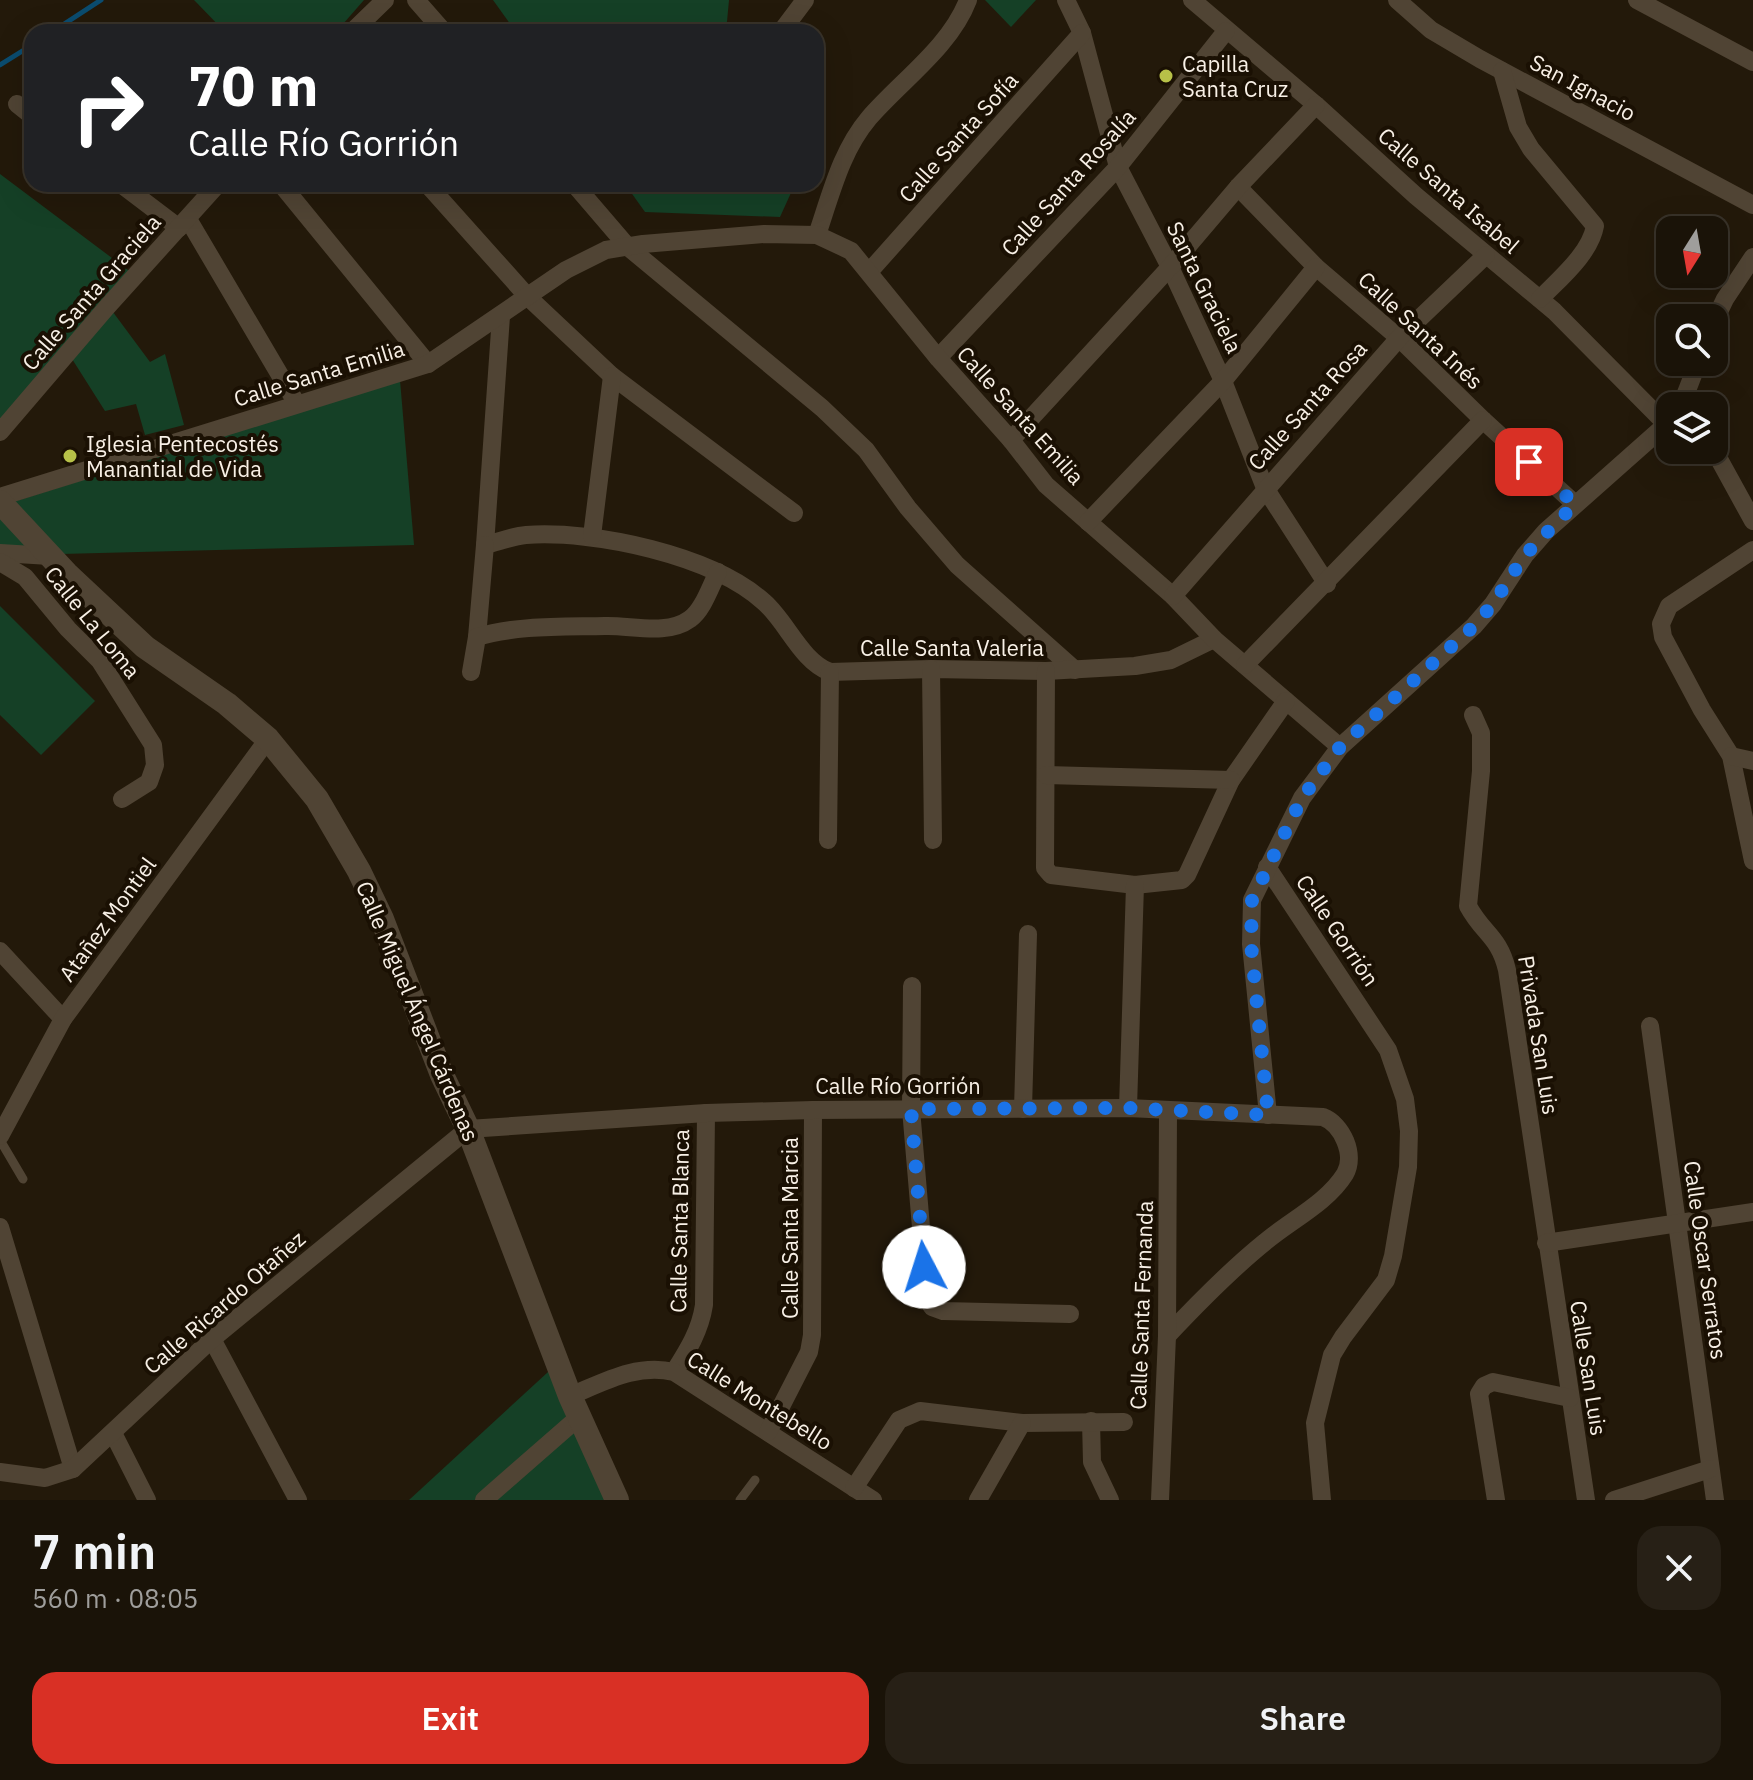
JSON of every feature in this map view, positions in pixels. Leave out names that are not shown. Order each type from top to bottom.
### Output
[{"type":"street","points":[[360,24],[385,0]]},
{"type":"street","points":[[416,0],[437,24]]},
{"type":"street","points":[[787,24],[805,0]]},
{"type":"street","points":[[817,235],[843,157],[868,120],[944,39],[968,0]]},
{"type":"street","name":"Santa Graciela","points":[[1066,0],[1082,33],[1118,167],[1170,267],[1223,381],[1265,488],[1327,584]]},
{"type":"street","name":"Calle Santa Isabel","points":[[1192,0],[1540,299],[1656,411]]},
{"type":"street","name":"San Ignacio","points":[[1397,0],[1431,30],[1502,71],[1753,205]]},
{"type":"street","points":[[1637,0],[1753,62]]},
{"type":"street","name":"Calle Santa Rosalía","points":[[938,358],[1118,167],[1226,31]]},
{"type":"street","name":"Calle Santa Sofía","points":[[869,272],[1082,33]]},
{"type":"street","points":[[1502,71],[1518,127],[1531,149],[1595,226],[1594,236],[1576,261],[1540,299]]},
{"type":"street","points":[[1011,440],[1170,267],[1238,187],[1316,105]]},
{"type":"street","name":"Calle Santa Inés","points":[[1238,187],[1316,267],[1399,338],[1575,504]]},
{"type":"street","points":[[133,192],[183,224],[297,404]]},
{"type":"street","name":"Calle Santa Graciela","points":[[0,432],[211,192]]},
{"type":"street","points":[[288,192],[428,364]]},
{"type":"street","points":[[434,192],[528,297],[612,376],[794,513]]},
{"type":"street","points":[[581,192],[628,247],[822,408],[866,450],[908,508],[957,565],[1075,670]]},
{"type":"street","name":"Calle Santa Emilia","points":[[3,510],[297,404],[428,364],[566,270],[606,250],[764,234],[817,235],[851,251],[1046,485],[1173,596],[1214,639],[1340,747]]},
{"type":"street","name":"Calle Santa Rosa","points":[[1173,596],[1399,338],[1486,255]]},
{"type":"street","points":[[1725,304],[1753,257]]},
{"type":"street","points":[[1088,522],[1223,381],[1316,267]]},
{"type":"street","points":[[471,672],[485,545],[501,316]]},
{"type":"street","points":[[592,536],[612,376]]},
{"type":"street","points":[[1245,665],[1483,420]]},
{"type":"street","name":"Calle Gorrión","points":[[1322,1500],[1315,1423],[1332,1355],[1386,1280],[1408,1167],[1409,1131],[1405,1099],[1388,1050],[1267,867],[1302,798],[1340,747],[1474,626],[1493,604],[1525,555],[1575,504],[1656,433]]},
{"type":"street","points":[[1722,464],[1753,521]]},
{"type":"street","name":"Calle Miguel Ángel Cárdenas","points":[[3,510],[145,647],[227,704],[268,739],[317,799],[359,871],[382,919],[442,1075],[468,1129],[574,1406],[617,1500]]},
{"type":"street","points":[[485,545],[524,535],[592,536],[674,556],[718,572],[762,600],[784,623],[816,667],[830,672],[828,840]]},
{"type":"street","points":[[1753,550],[1669,606],[1661,624],[1663,637],[1731,756],[1753,861]]},
{"type":"street","points":[[0,553],[50,556]]},
{"type":"street","name":"Calle La Loma","points":[[0,562],[25,577],[68,629],[100,661],[153,745],[155,765],[149,782],[122,799]]},
{"type":"street","points":[[477,637],[502,631],[608,626],[664,628],[679,625],[698,611],[718,572]]},
{"type":"street","name":"Calle Santa Valeria","points":[[830,672],[931,669],[1046,671],[1135,666],[1171,660],[1214,639]]},
{"type":"street","points":[[931,669],[933,840]]},
{"type":"street","points":[[1046,671],[1047,872],[1135,885],[1182,880],[1187,875],[1231,780],[1286,701]]},
{"type":"street","name":"Privada San Luis","points":[[1473,715],[1481,733],[1481,751],[1468,906],[1475,919],[1498,943],[1507,970],[1546,1243]]},
{"type":"street","name":"Atañez Montiel","points":[[0,1138],[8,1102],[63,1019],[268,739]]},
{"type":"street","points":[[1731,756],[1753,761]]},
{"type":"street","points":[[1046,775],[1231,780]]},
{"type":"street","points":[[1267,867],[1252,900],[1251,930],[1268,1115]]},
{"type":"street","points":[[1128,1108],[1135,885]]},
{"type":"street","points":[[1023,1109],[1028,934]]},
{"type":"street","points":[[0,951],[63,1019]]},
{"type":"street","points":[[912,986],[911,1109],[927,1298],[932,1307],[943,1311],[1070,1314]]},
{"type":"street","name":"Calle Oscar Serratos","points":[[1650,1026],[1715,1500]]},
{"type":"street","name":"Calle Río Gorrión","points":[[468,1129],[706,1113],[813,1110],[1128,1108],[1329,1119],[1347,1146],[1349,1160],[1346,1172],[1328,1194],[1226,1274],[1167,1336]]},
{"type":"street","name":"Calle Santa Marcia","points":[[768,1432],[809,1352],[815,1317],[813,1110]]},
{"type":"street","name":"Calle Santa Fernanda","points":[[1160,1500],[1167,1336],[1168,1112]]},
{"type":"street","name":"Calle Santa Blanca","points":[[674,1372],[701,1324],[704,1305],[706,1113]]},
{"type":"street","name":"Calle Ricardo Otañez","points":[[73,1469],[212,1339],[468,1129]]},
{"type":"street","points":[[1546,1243],[1753,1212]]},
{"type":"street","points":[[0,1227],[73,1469],[45,1478],[0,1472]]},
{"type":"street","name":"Calle San Luis","points":[[1546,1243],[1586,1500]]},
{"type":"street","points":[[212,1339],[298,1500]]},
{"type":"street","name":"Calle Montebello","points":[[484,1500],[574,1406],[635,1370],[659,1368],[674,1372],[873,1500]]},
{"type":"street","points":[[1496,1500],[1479,1394],[1484,1386],[1493,1382],[1539,1389],[1570,1398]]},
{"type":"street","points":[[854,1488],[899,1420],[920,1411],[1022,1423],[1124,1422]]},
{"type":"street","points":[[1091,1421],[1092,1462],[1110,1500]]},
{"type":"street","points":[[978,1500],[1022,1423]]},
{"type":"street","points":[[113,1433],[147,1500]]},
{"type":"street","points":[[1614,1500],[1710,1469]]},
{"type":"lane","points":[[0,1138],[23,1179]]},
{"type":"lane","points":[[740,1500],[755,1480]]},
{"type":"green space","points":[[194,0],[364,0],[343,24],[217,24]]},
{"type":"green space","points":[[493,0],[729,0],[727,24],[510,24]]},
{"type":"green space","points":[[985,0],[1036,0],[1011,27]]},
{"type":"green space","points":[[0,174],[132,273],[107,304],[150,362],[165,354],[184,425],[145,435],[136,404],[105,411],[67,351],[0,432]]},
{"type":"green space","points":[[631,192],[791,192],[780,217],[645,212]]},
{"type":"green space","points":[[400,380],[414,545],[61,554],[0,549],[0,506]]},
{"type":"green space","points":[[0,606],[95,701],[41,755],[0,715]]},
{"type":"green space","points":[[560,1361],[615,1500],[409,1500]]},
{"type":"waterway","points":[[64,24],[101,0]]},
{"type":"waterway","points":[[0,65],[24,50]]},
{"type":"place","name":"Capilla Santa Cruz","points":[[1166,76]]},
{"type":"place","name":"Iglesia Pentecostés Manantial de Vida","points":[[70,456]]},
{"type":"route","points":[[924,1267],[911,1109],[1128,1108],[1268,1115],[1251,944],[1252,900],[1302,798],[1340,747],[1474,626],[1493,604],[1525,555],[1575,504],[1529,462]]}]
